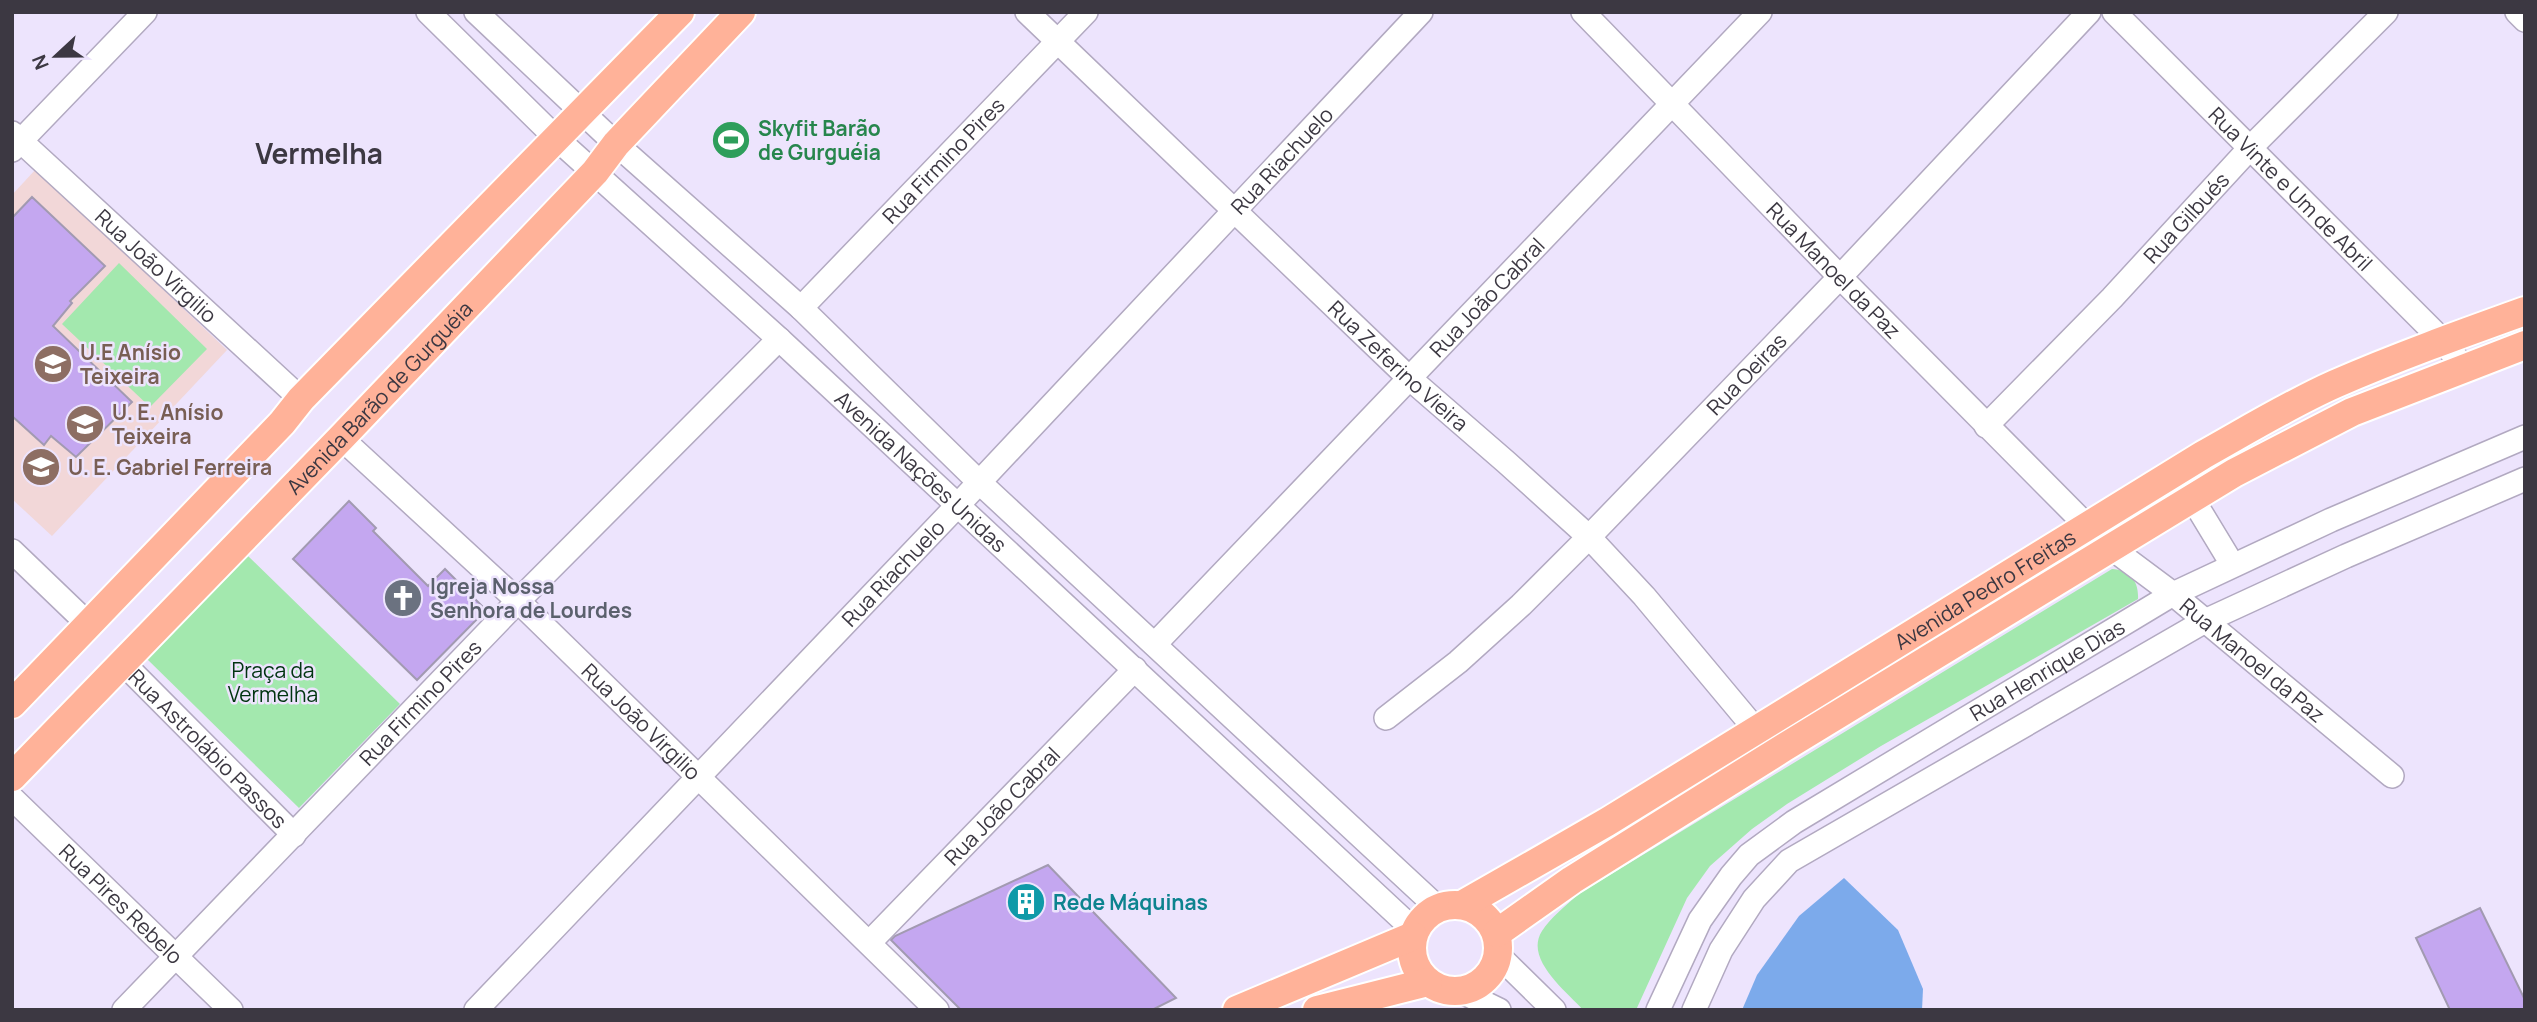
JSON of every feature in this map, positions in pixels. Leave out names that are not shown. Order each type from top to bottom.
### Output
[{"type":"main road","points":[[12,704],[282,423],[301,399],[680,12]]},
{"type":"main road","name":"Avenida Barão de Gurguéia","points":[[12,777],[341,438],[594,172],[741,12]]},
{"type":"main road","name":"Avenida Pedro Freitas","points":[[1450,906],[1607,822],[2203,455],[2333,385],[2442,340],[2525,311]]},
{"type":"main road","name":"Avenida Pedro Freitas","points":[[1498,944],[1542,899],[1609,856],[2234,472],[2352,412],[2525,345]]},
{"type":"main road","points":[[1450,906],[1482,913],[1498,944],[1494,968],[1486,979],[1474,987],[1460,991],[1449,991],[1428,982],[1414,961],[1412,949],[1414,934],[1421,921],[1450,906]]},
{"type":"main road","points":[[1237,1010],[1414,934]]},
{"type":"main road","points":[[1317,1010],[1428,982]]},
{"type":"street","points":[[15,141],[145,12]]},
{"type":"street","name":"Avenida Nações Unidas","points":[[428,12],[557,139],[1135,669],[1414,934]]},
{"type":"street","name":"Avenida Nações Unidas","points":[[476,12],[616,145],[801,308],[979,482],[1155,644],[1450,906]]},
{"type":"street","name":"Rua Zeferino Vieira","points":[[1027,12],[1408,377],[1589,537],[1644,596],[1756,730]]},
{"type":"street","name":"Rua Firmino Pires","points":[[801,308],[1086,12]]},
{"type":"street","name":"Rua Riachuelo","points":[[477,1010],[957,506],[1421,12]]},
{"type":"street","name":"Rua Manoel da Paz","points":[[1583,12],[1986,426],[2088,527],[2392,776]]},
{"type":"street","name":"Rua João Cabral","points":[[1155,644],[1760,12]]},
{"type":"street","name":"Rua Oeiras","points":[[1386,718],[1458,662],[1521,605],[1589,537],[1840,277],[2089,12]]},
{"type":"street","name":"Rua Vinte e Um de Abril","points":[[2114,12],[2442,340],[2465,369]]},
{"type":"street","name":"Rua Gilbués","points":[[1986,426],[2112,298],[2250,148],[2386,12]]},
{"type":"street","points":[[2517,12],[2525,20]]},
{"type":"street","name":"Rua João Virgilio","points":[[15,141],[301,399]]},
{"type":"street","name":"Rua Firmino Pires","points":[[124,1010],[518,601],[779,340]]},
{"type":"street","name":"Rua Henrique Dias","points":[[1658,1010],[1700,920],[1749,855],[1794,822],[2173,594],[2232,564],[2525,437]]},
{"type":"street","name":"Rua João Virgilio","points":[[341,438],[518,601],[937,1010]]},
{"type":"street","name":"Rua Henrique Dias","points":[[1694,1010],[1721,950],[1754,899],[1789,861],[2204,621],[2525,479]]},
{"type":"street","points":[[2192,498],[2232,564]]},
{"type":"street","points":[[12,551],[88,624]]},
{"type":"street","name":"Rua Astrolábio Passos","points":[[122,662],[294,835]]},
{"type":"street","name":"Rua João Cabral","points":[[869,943],[1135,669]]},
{"type":"street","points":[[1846,790],[1863,817]]},
{"type":"street","name":"Rua Pires Rebelo","points":[[12,798],[231,1010]]},
{"type":"street","points":[[1498,944],[1554,1010]]},
{"type":"street","points":[[1460,991],[1499,1010]]},
{"type":"shaded area","name":"U. E. Anísio Teixeira","points":[[36,169],[227,350],[52,536],[12,499],[12,195]]},
{"type":"green space","points":[[119,263],[207,349],[150,407],[62,324]]},
{"type":"green space","name":"Praça da Vermelha","points":[[247,555],[400,704],[299,808],[147,659]]},
{"type":"green space","points":[[2112,569],[2124,572],[2132,578],[2137,587],[2138,599],[1881,746],[1787,804],[1752,829],[1710,866],[1687,898],[1636,1010],[1583,1010],[1549,974],[1538,952],[1538,942],[1549,921],[1577,895]]},
{"type":"water","points":[[1844,878],[1898,930],[1923,989],[1922,1010],[1742,1010],[1757,975],[1799,916]]},
{"type":"building","name":"U.E Anísio Teixeira","points":[[32,197],[105,266],[70,301],[72,303],[53,326],[132,402],[76,457],[51,436],[44,445],[12,416],[12,218]]},
{"type":"building","name":"Igreja Nossa Senhora de Lourdes","points":[[349,501],[376,528],[373,531],[428,586],[445,569],[486,610],[417,680],[293,559]]},
{"type":"building","name":"Rede Máquinas","points":[[1048,865],[1176,998],[1152,1010],[961,1010],[891,940]]},
{"type":"building","points":[[2480,908],[2525,1000],[2525,1010],[2450,1010],[2416,938]]},
{"type":"place","name":"Skyfit Barão de Gurguéia","points":[[731,140]]},
{"type":"place","name":"U.E Anísio Teixeira","points":[[53,364]]},
{"type":"place","name":"U. E. Anísio Teixeira","points":[[85,424]]},
{"type":"place","name":"U. E. Gabriel Ferreira","points":[[41,467]]},
{"type":"place","name":"Igreja Nossa Senhora de Lourdes","points":[[403,598]]},
{"type":"place","name":"Rede Máquinas","points":[[1026,902]]},
{"type":"district","name":"Vermelha","points":[[319,153]]}]
